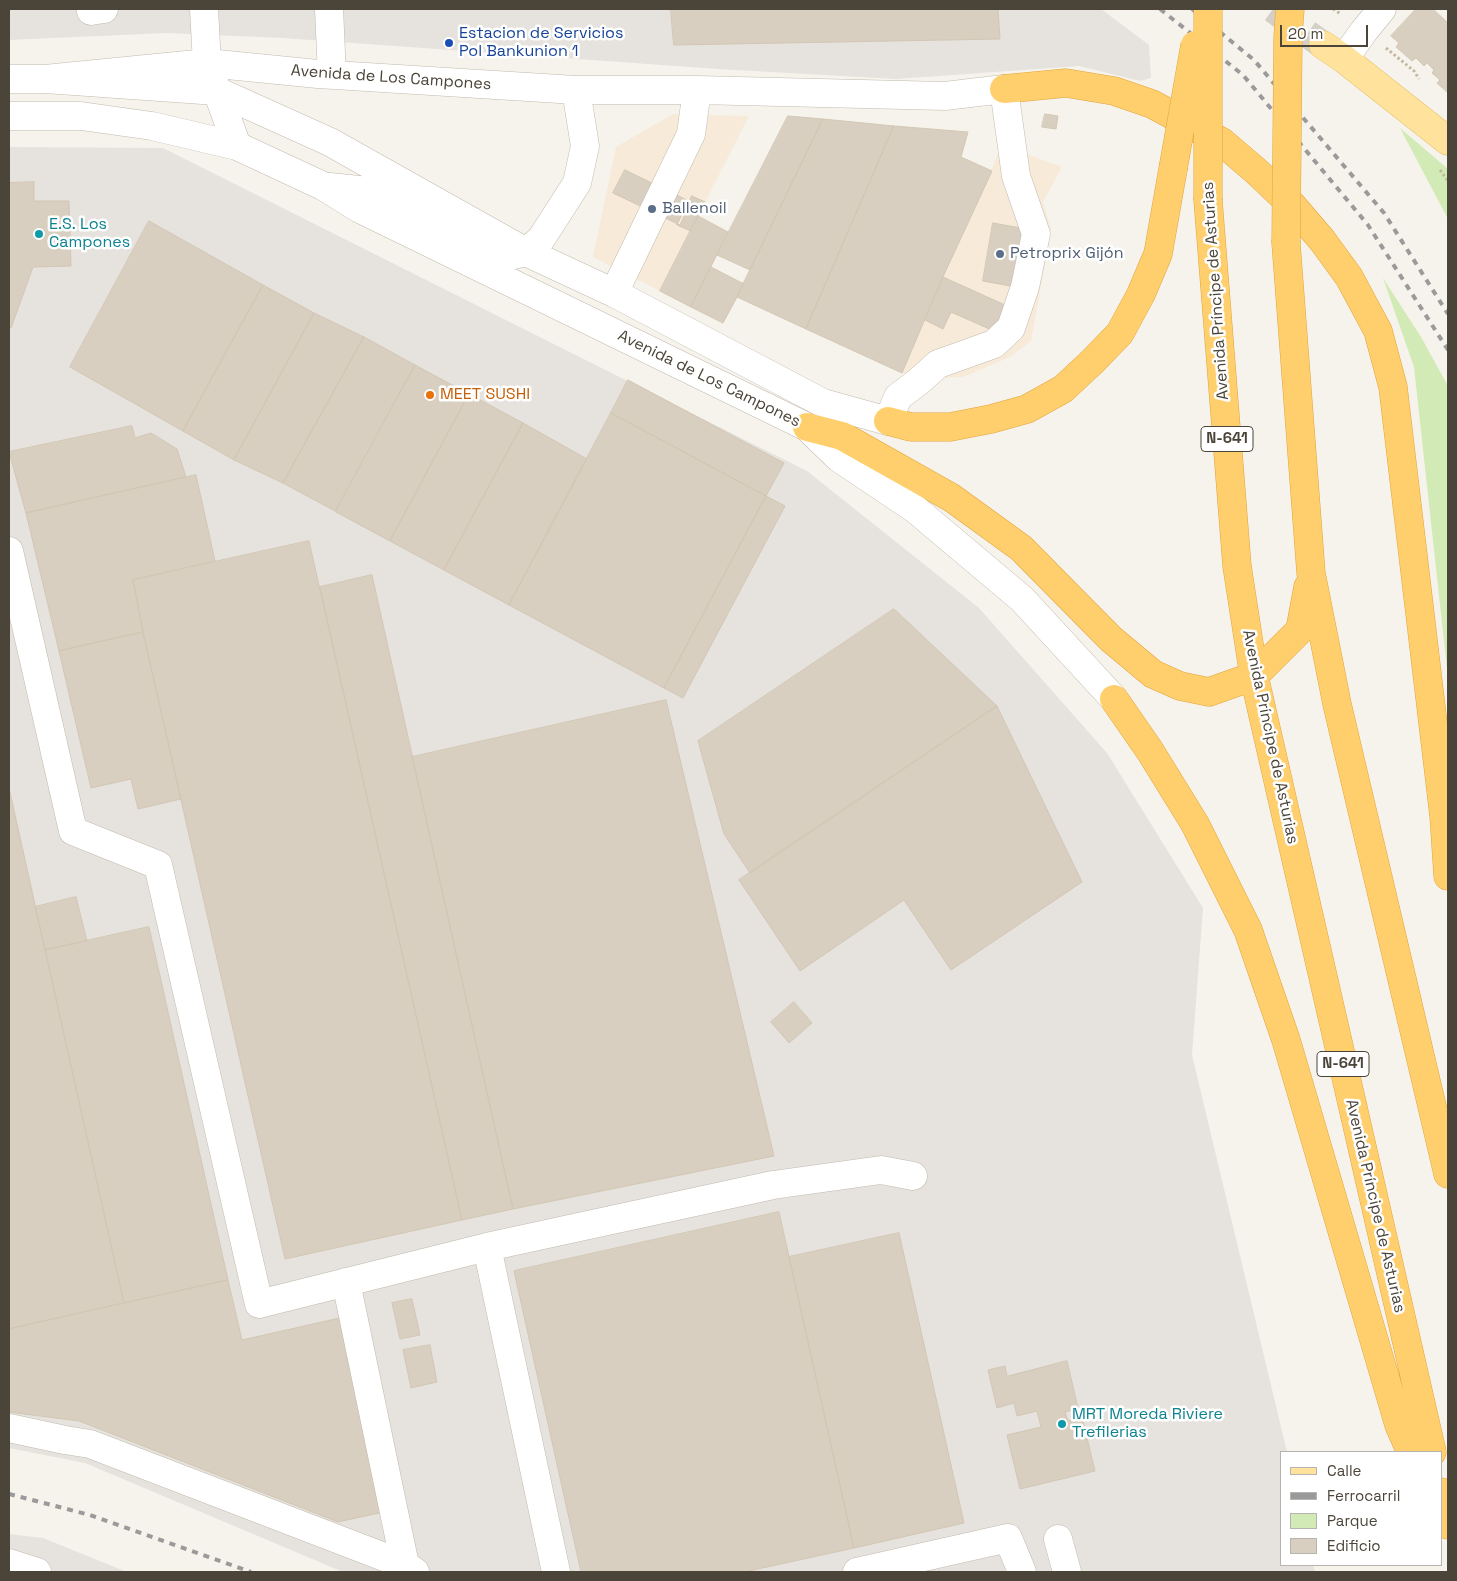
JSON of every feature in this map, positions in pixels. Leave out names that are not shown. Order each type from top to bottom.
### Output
[{"type":"highway","points":[[888,420],[911,427],[950,427],[991,419],[1027,409],[1063,389],[1120,333],[1141,294],[1158,254],[1201,9]]},
{"type":"highway","name":"Avenida Príncipe de Asturias","points":[[1208,9],[1208,200],[1237,566],[1254,676],[1432,1451]]},
{"type":"highway","points":[[1290,9],[1288,37],[1286,243],[1311,573],[1337,704],[1448,1174]]},
{"type":"highway","points":[[1004,89],[1066,83],[1114,91],[1152,104],[1168,112],[1222,142],[1256,171],[1292,205],[1322,240],[1349,277],[1378,331],[1393,388],[1446,810],[1448,876]]},
{"type":"highway","points":[[807,427],[842,436],[952,498],[1021,548],[1110,640],[1153,674],[1180,686],[1209,692],[1254,676],[1300,630],[1311,573]]},
{"type":"highway","points":[[1114,699],[1150,751],[1195,824],[1248,930],[1286,1040],[1399,1425],[1411,1451]]},
{"type":"highway","points":[[1442,1497],[1448,1525]]},
{"type":"highway","points":[[1442,1521],[1448,1536]]},
{"type":"main road","points":[[1333,52],[1448,141]]},
{"type":"street","points":[[204,9],[208,62],[237,146]]},
{"type":"street","points":[[329,9],[332,75]]},
{"type":"street","points":[[1333,52],[1364,31],[1382,9]]},
{"type":"street","name":"Avenida de Los Campones","points":[[9,79],[46,78],[208,62],[332,75],[576,90],[697,90],[945,96],[1004,89]]},
{"type":"street","name":"Avenida de Los Campones","points":[[46,78],[217,91],[330,142],[526,252],[614,293],[823,403],[888,420]]},
{"type":"street","points":[[888,420],[898,397],[938,364],[994,344],[1011,328],[1026,287],[1036,234],[1016,176],[1004,89]]},
{"type":"street","points":[[526,252],[541,239],[577,183],[585,146],[576,90]]},
{"type":"street","points":[[614,293],[691,134],[697,90]]},
{"type":"street","name":"Avenida de Los Campones","points":[[9,116],[81,116],[152,126],[237,146],[323,186],[360,209],[807,427],[839,458],[915,510],[1022,599],[1114,699]]},
{"type":"street","name":"Avenida de Los Campones","points":[[323,186],[368,191],[502,258],[526,252]]},
{"type":"street","points":[[9,551],[73,831],[158,865],[258,1304],[487,1247],[773,1185],[881,1170],[913,1176]]},
{"type":"street","points":[[487,1247],[556,1572]]},
{"type":"street","points":[[346,1282],[410,1569]]},
{"type":"street","points":[[9,1428],[90,1444],[410,1569]]},
{"type":"street","points":[[857,1572],[1008,1538],[1022,1572]]},
{"type":"street","points":[[1058,1538],[1067,1572]]},
{"type":"street","points":[[9,1563],[37,1572]]},
{"type":"path","points":[[1444,174],[1448,181]]},
{"type":"shaded area","points":[[9,9],[1101,9],[1149,45],[1151,78],[1140,81],[1079,66],[896,79],[718,69],[282,38],[166,33],[9,40]]},
{"type":"shaded area","name":"Ballenoil","points":[[673,114],[749,116],[660,291],[593,257],[616,147]]},
{"type":"shaded area","name":"Petroprix Gijón","points":[[1002,145],[1062,167],[1043,202],[1051,230],[1031,341],[1010,357],[963,377],[939,378],[902,373]]},
{"type":"shaded area","points":[[9,147],[163,148],[807,471],[979,608],[1107,753],[1203,908],[1192,1055],[1287,1451],[1280,1451],[1280,1566],[1313,1566],[1315,1572],[343,1572],[85,1463],[9,1448]]},
{"type":"shaded area","points":[[9,1534],[43,1538],[127,1572],[9,1572]]},
{"type":"green space","points":[[1400,128],[1448,169],[1448,219]]},
{"type":"green space","points":[[1383,278],[1421,337],[1448,386],[1448,678],[1414,367]]},
{"type":"building","points":[[671,9],[998,9],[1000,39],[674,45]]},
{"type":"building","points":[[1416,9],[1433,9],[1448,23],[1448,93],[1437,83],[1440,80],[1432,73],[1434,70],[1427,63],[1424,66],[1416,58],[1412,61],[1396,47],[1399,43],[1391,36]]},
{"type":"building","points":[[1045,114],[1058,116],[1056,129],[1042,127]]},
{"type":"building","points":[[788,116],[823,119],[750,270],[717,255]]},
{"type":"building","points":[[823,119],[894,126],[806,329],[737,297]]},
{"type":"building","points":[[894,126],[968,132],[961,157],[992,171],[943,277],[902,373],[806,329]]},
{"type":"building","points":[[625,170],[691,202],[680,225],[613,193]]},
{"type":"building","name":"E.S. Los Campones","points":[[34,182],[34,201],[69,201],[71,266],[33,267],[11,328],[9,327],[9,183]]},
{"type":"building","points":[[692,196],[705,202],[691,231],[677,225]]},
{"type":"building","points":[[698,216],[728,232],[691,307],[660,291]]},
{"type":"building","points":[[149,221],[263,285],[183,431],[70,367]]},
{"type":"building","points":[[993,223],[1026,229],[1016,287],[983,281]]},
{"type":"building","points":[[711,267],[744,284],[723,323],[691,307]]},
{"type":"building","points":[[943,277],[1005,305],[994,331],[951,312],[943,329],[925,320]]},
{"type":"building","points":[[263,285],[314,313],[234,460],[183,431]]},
{"type":"building","points":[[314,313],[364,337],[283,483],[234,460]]},
{"type":"building","points":[[364,337],[415,365],[335,511],[283,483]]},
{"type":"building","points":[[415,365],[469,394],[390,541],[336,512]]},
{"type":"building","points":[[628,380],[784,463],[766,496],[611,413]]},
{"type":"building","points":[[469,394],[523,423],[444,570],[390,541]]},
{"type":"building","points":[[611,413],[766,496],[664,688],[509,605]]},
{"type":"building","points":[[523,423],[587,459],[509,605],[444,570]]},
{"type":"building","points":[[132,426],[135,438],[151,433],[177,449],[186,477],[26,513],[9,452]]},
{"type":"building","points":[[196,475],[215,561],[133,580],[143,632],[59,651],[26,513]]},
{"type":"building","points":[[766,496],[785,506],[683,698],[664,688]]},
{"type":"building","points":[[309,541],[462,1220],[285,1259],[143,632],[133,580]]},
{"type":"building","points":[[372,575],[513,1209],[462,1220],[320,587]]},
{"type":"building","points":[[894,609],[997,706],[750,873],[724,834],[698,741]]},
{"type":"building","points":[[143,632],[181,799],[138,809],[131,779],[91,788],[59,651]]},
{"type":"building","points":[[666,700],[774,1156],[513,1209],[412,757]]},
{"type":"building","points":[[997,706],[1082,882],[951,970],[904,900],[800,971],[739,880]]},
{"type":"building","points":[[9,788],[124,1303],[9,1329]]},
{"type":"building","points":[[76,897],[87,941],[45,950],[35,907]]},
{"type":"building","points":[[149,927],[228,1280],[124,1303],[45,950]]},
{"type":"building","points":[[794,1002],[812,1023],[789,1043],[771,1022]]},
{"type":"building","points":[[779,1212],[854,1548],[744,1572],[581,1572],[514,1271]]},
{"type":"building","points":[[899,1233],[964,1523],[854,1548],[789,1257]]},
{"type":"building","points":[[228,1280],[242,1340],[344,1317],[388,1511],[338,1522],[79,1421],[9,1412],[9,1329]]},
{"type":"building","points":[[412,1299],[420,1335],[400,1339],[392,1303]]},
{"type":"building","points":[[430,1345],[437,1382],[411,1388],[403,1350]]},
{"type":"building","name":"MRT Moreda Riviere Trefilerias","points":[[1067,1361],[1078,1408],[1065,1412],[1068,1421],[1082,1417],[1095,1471],[1020,1489],[1007,1435],[1041,1427],[1037,1411],[1017,1416],[1014,1403],[997,1408],[988,1370],[1005,1366],[1007,1376]]},
{"type":"tunnel","points":[[1273,9],[1323,45]]},
{"type":"railway","points":[[1160,9],[1243,75],[1368,225],[1448,350]]},
{"type":"railway","points":[[1192,9],[1254,60],[1384,213],[1448,314]]},
{"type":"railway","points":[[9,1494],[90,1515],[251,1572]]},
{"type":"place","name":"Estacion de Servicios Pol Bankunion 1","points":[[449,43]]},
{"type":"place","name":"Ballenoil","points":[[652,209]]},
{"type":"place","name":"E.S. Los Campones","points":[[39,234]]},
{"type":"place","name":"Petroprix Gijón","points":[[1000,254]]},
{"type":"place","name":"MEET SUSHI","points":[[430,395]]},
{"type":"place","name":"MRT Moreda Riviere Trefilerias","points":[[1062,1424]]}]
